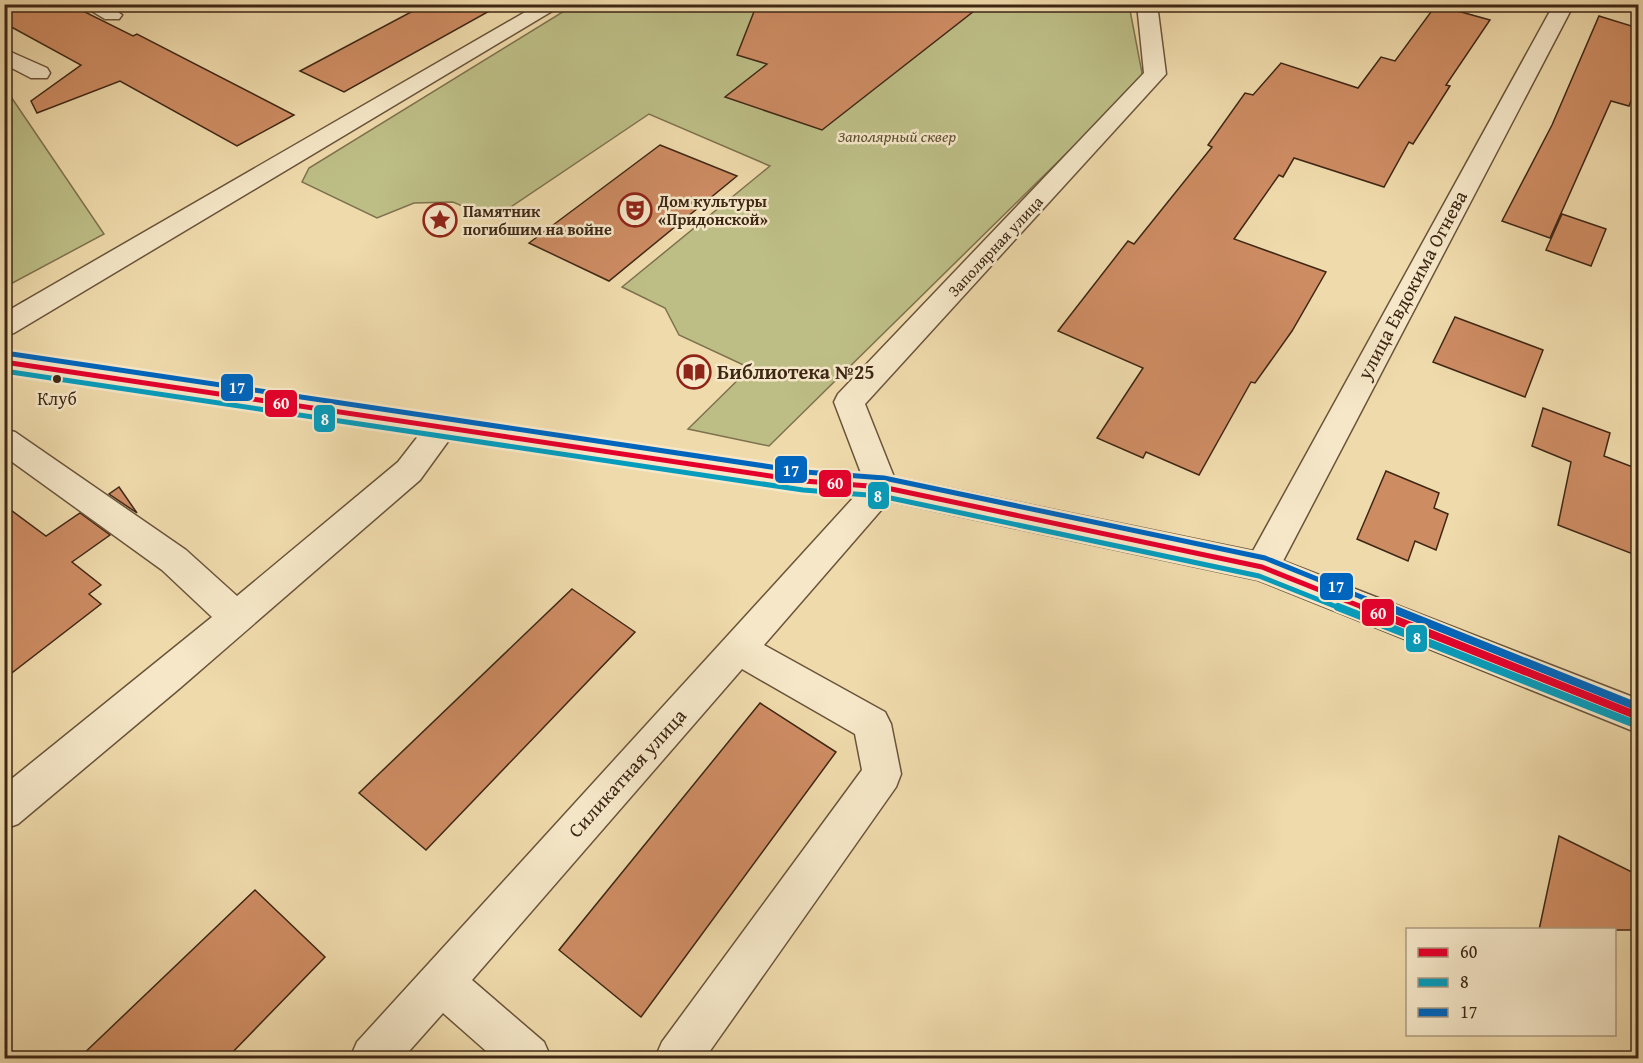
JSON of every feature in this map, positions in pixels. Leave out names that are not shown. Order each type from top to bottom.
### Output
[{"type":"street","points":[[90,4],[112,15]]},
{"type":"street","points":[[4,326],[554,4]]},
{"type":"street","name":"Заполярная улица","points":[[882,487],[849,402],[1155,74],[1147,4]]},
{"type":"street","name":"улица Евдокима Огнева","points":[[1262,567],[1564,4]]},
{"type":"street","points":[[4,55],[39,73]]},
{"type":"street","points":[[4,362],[804,481],[882,487],[1262,567],[1638,716]]},
{"type":"street","points":[[4,810],[237,618],[409,471],[442,427]]},
{"type":"street","points":[[4,440],[174,560],[237,618]]},
{"type":"street","name":"Силикатная улица","points":[[372,1059],[882,487]]},
{"type":"street","points":[[678,1059],[882,774],[872,724],[739,649]]},
{"type":"street","points":[[441,982],[528,1059]]},
{"type":"green space","name":"Заполярный сквер","points":[[574,5],[1129,5],[1143,78],[769,446],[688,429],[750,368],[679,335],[665,308],[622,287],[770,166],[649,114],[493,219],[453,202],[414,203],[377,218],[302,182],[309,168]]},
{"type":"green space","points":[[5,88],[104,234],[5,287]]},
{"type":"building","points":[[4,4],[69,4],[133,36],[137,34],[294,115],[237,146],[120,81],[37,113],[31,101],[81,65],[4,23]]},
{"type":"building","points":[[426,4],[502,4],[344,92],[300,71]]},
{"type":"building","points":[[757,4],[983,4],[822,130],[725,97],[767,64],[737,55]]},
{"type":"building","points":[[1436,5],[1490,20],[1446,85],[1450,86],[1413,144],[1409,142],[1384,187],[1294,158],[1283,177],[1279,175],[1234,239],[1326,272],[1292,331],[1255,383],[1251,382],[1199,475],[1146,452],[1143,458],[1097,438],[1143,368],[1058,331],[1128,241],[1134,244],[1212,147],[1208,145],[1245,93],[1253,95],[1281,63],[1358,88],[1381,57],[1395,61]]},
{"type":"building","points":[[1599,16],[1638,28],[1638,83],[1629,106],[1611,101],[1550,238],[1502,221],[1552,125]]},
{"type":"building","name":"Дом культуры «Придонской»","points":[[660,145],[737,176],[609,281],[529,243]]},
{"type":"building","points":[[1562,214],[1606,229],[1591,266],[1546,250]]},
{"type":"building","points":[[1455,317],[1543,350],[1525,397],[1433,362]]},
{"type":"building","points":[[1543,408],[1610,433],[1604,456],[1638,469],[1638,556],[1558,525],[1571,462],[1532,446]]},
{"type":"building","points":[[1386,471],[1439,493],[1434,508],[1448,514],[1436,550],[1415,541],[1408,561],[1357,539]]},
{"type":"building","points":[[119,487],[137,513],[109,494]]},
{"type":"building","points":[[4,505],[46,536],[80,513],[110,535],[72,562],[101,585],[89,594],[101,604],[4,679]]},
{"type":"building","points":[[572,589],[635,632],[426,850],[359,793]]},
{"type":"building","points":[[760,703],[836,752],[641,1017],[559,950]]},
{"type":"building","points":[[1559,836],[1638,875],[1638,930],[1539,928]]},
{"type":"building","points":[[255,890],[325,957],[226,1059],[78,1059]]},
{"type":"transit line","name":"17","points":[[5,353],[805,472],[884,478],[1265,558],[1638,707]]},
{"type":"transit line","name":"60","points":[[4,362],[804,481],[882,487],[1262,567],[1638,716]]},
{"type":"transit line","name":"8","points":[[4,371],[803,490],[881,496],[1259,576],[1635,724]]},
{"type":"place","name":"Дом культуры «Придонской»","points":[[635,210]]},
{"type":"place","name":"Памятник погибшим на войне","points":[[440,220]]},
{"type":"place","name":"Библиотека №25","points":[[694,372]]},
{"type":"place","name":"Клуб","points":[[57,379]]}]
